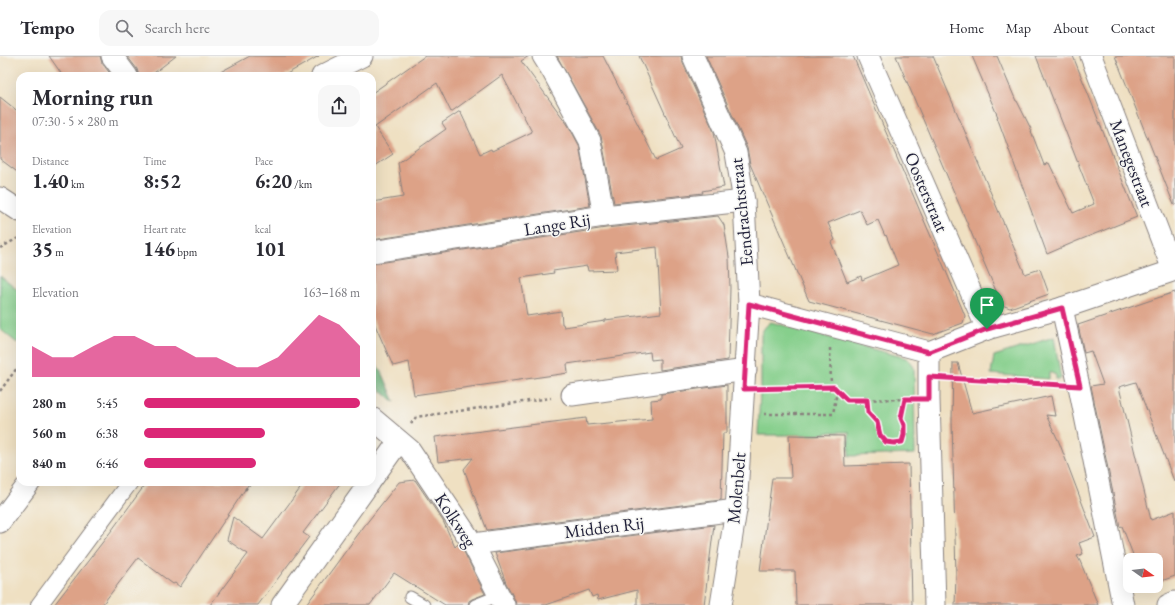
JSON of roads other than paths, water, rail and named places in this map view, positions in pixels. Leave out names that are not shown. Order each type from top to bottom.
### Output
[{"type":"street","points":[[112,56],[124,72]]},
{"type":"street","points":[[327,72],[339,61],[362,56]]},
{"type":"street","points":[[543,56],[554,72],[590,141],[604,216]]},
{"type":"street","name":"Eendrachtstraat","points":[[693,56],[736,153],[744,202],[749,304]]},
{"type":"street","name":"Oosterstraat","points":[[868,56],[987,329]]},
{"type":"street","name":"Manegestraat","points":[[1091,56],[1174,270]]},
{"type":"street","points":[[0,198],[16,208]]},
{"type":"street","name":"Lange Rij","points":[[376,251],[604,216],[744,202]]},
{"type":"street","points":[[749,304],[929,352],[987,329],[1062,308],[1174,270]]},
{"type":"street","name":"Molenbelt","points":[[721,605],[736,510],[749,304]]},
{"type":"street","points":[[1062,308],[1080,386],[1123,605]]},
{"type":"street","points":[[929,352],[935,605]]},
{"type":"street","points":[[572,396],[745,380]]},
{"type":"street","name":"Kolkweg","points":[[376,421],[410,450],[473,544],[502,600]]},
{"type":"street","points":[[376,473],[399,441]]},
{"type":"street","points":[[0,522],[27,486]]},
{"type":"street","points":[[39,605],[127,486]]},
{"type":"street","points":[[282,605],[367,486]]},
{"type":"street","name":"Midden Rij","points":[[473,544],[736,510]]},
{"type":"street","points":[[1168,605],[1175,602]]},
{"type":"lane","points":[[410,597],[424,605]]},
{"type":"lane","points":[[475,605],[502,600]]}]
